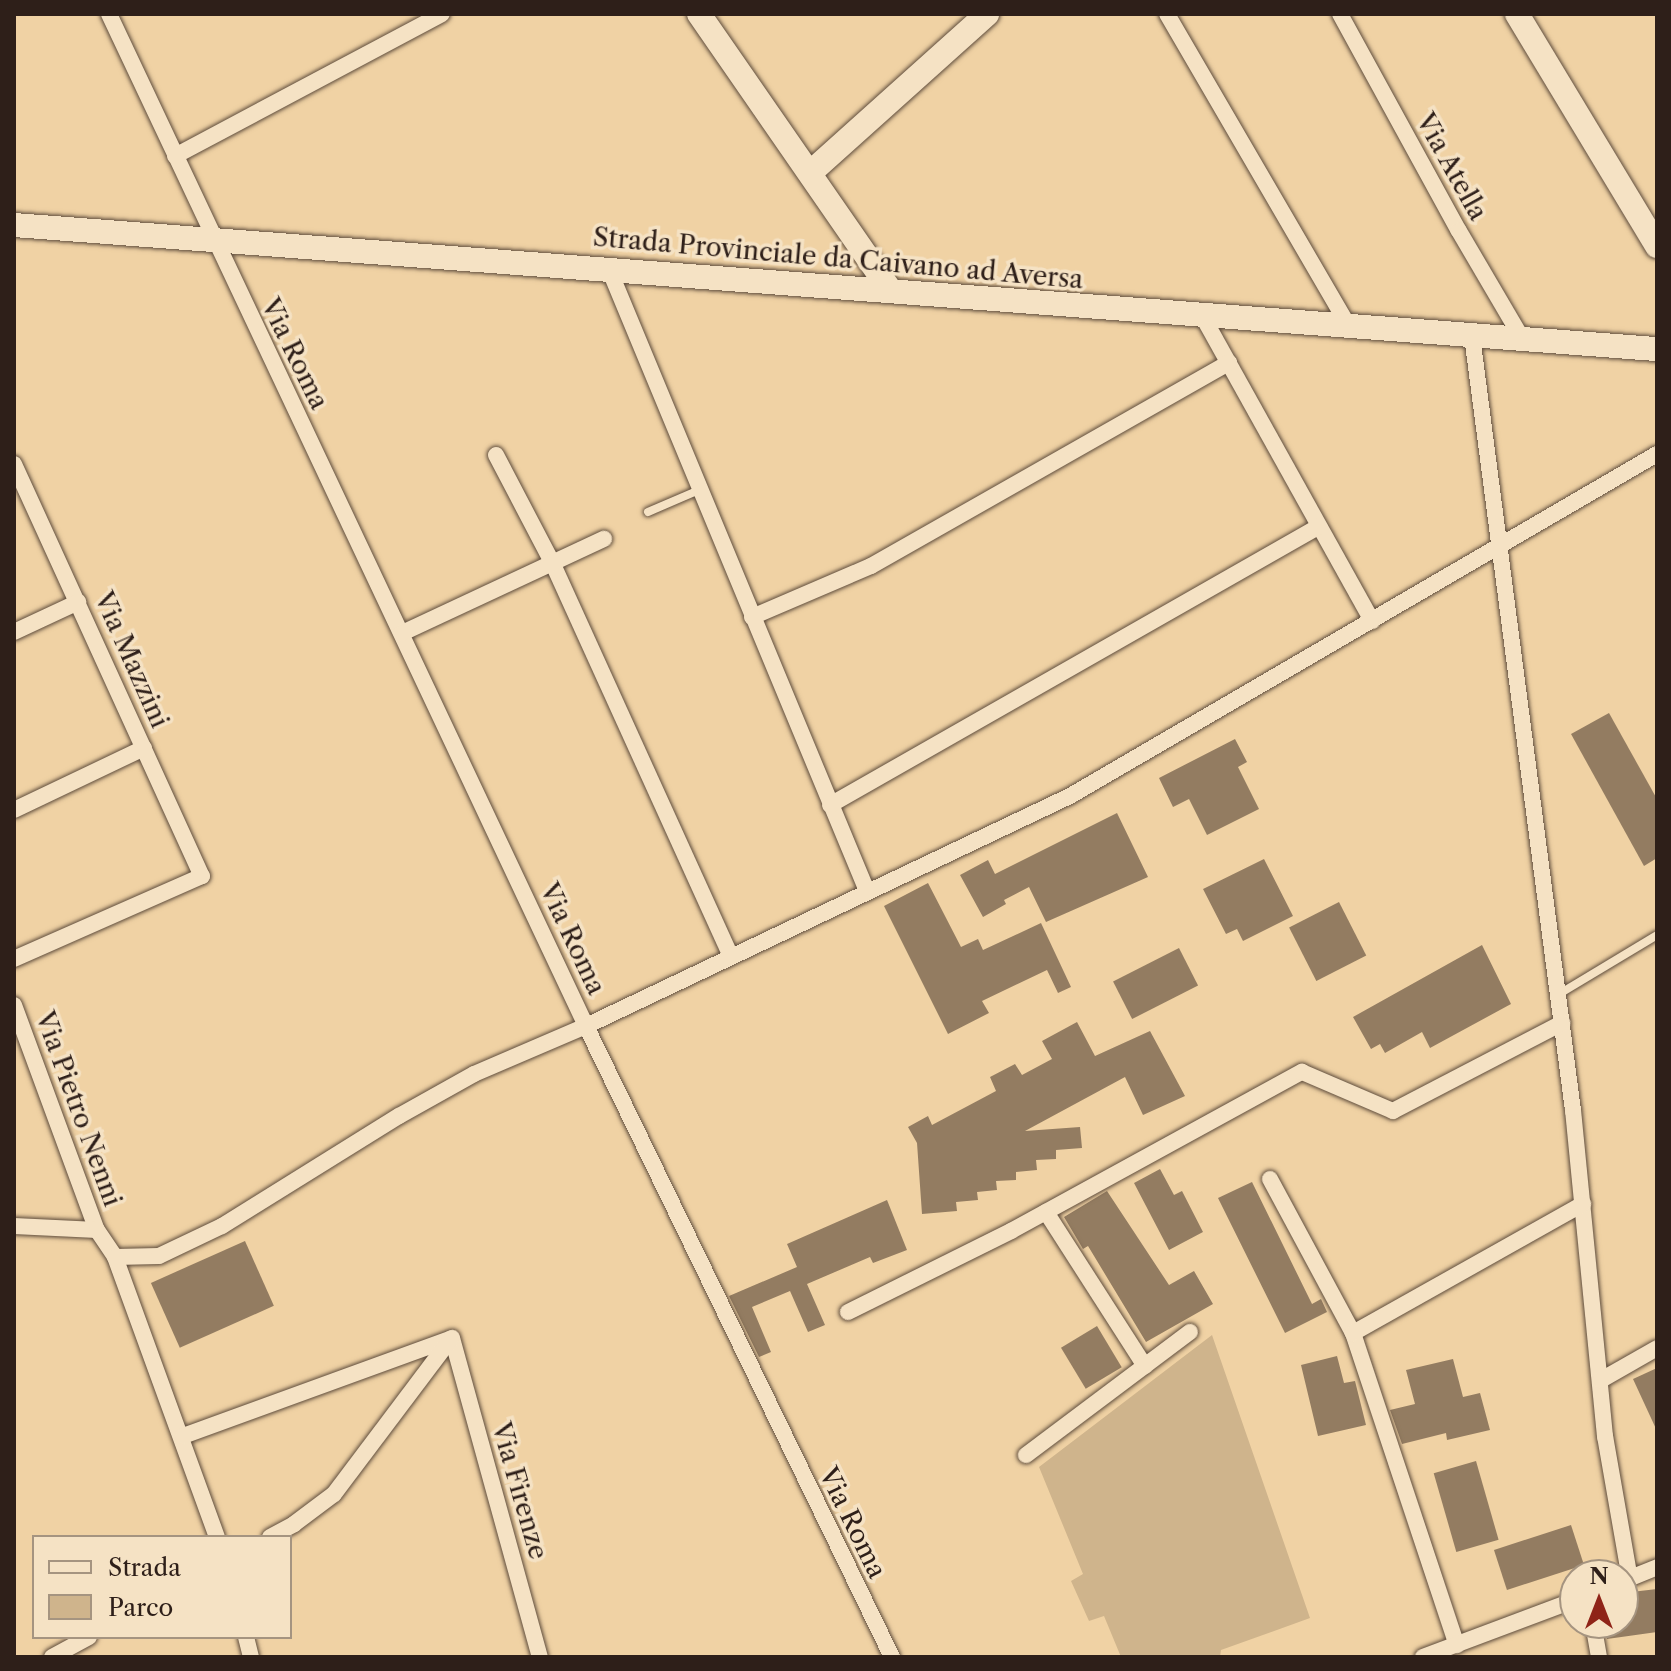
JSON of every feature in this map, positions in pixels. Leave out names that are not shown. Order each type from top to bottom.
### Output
[{"type":"main road","points":[[699,14],[891,291]]},
{"type":"main road","points":[[810,173],[987,14]]},
{"type":"main road","points":[[1517,14],[1657,246]]},
{"type":"main road","name":"Strada Provinciale da Caivano ad Aversa","points":[[14,225],[1657,349]]},
{"type":"street","name":"Via Roma","points":[[109,14],[586,1026],[892,1657]]},
{"type":"street","points":[[175,156],[442,14]]},
{"type":"street","points":[[1167,14],[1350,328]]},
{"type":"street","name":"Via Atella","points":[[1340,14],[1459,231],[1523,340]]},
{"type":"street","points":[[609,269],[867,891]]},
{"type":"street","points":[[1203,317],[1372,621]]},
{"type":"street","points":[[1472,336],[1562,1023],[1605,1436],[1623,1559]]},
{"type":"street","points":[[752,617],[871,566],[1229,363]]},
{"type":"street","points":[[115,1257],[159,1256],[222,1226],[399,1116],[474,1074],[586,1026],[730,955],[986,839],[1070,796],[1657,454]]},
{"type":"street","points":[[496,455],[552,562],[730,955]]},
{"type":"street","name":"Via Mazzini","points":[[14,464],[202,876],[14,959]]},
{"type":"street","points":[[830,805],[1318,527]]},
{"type":"street","points":[[402,633],[604,539]]},
{"type":"street","points":[[14,632],[78,602]]},
{"type":"street","points":[[14,810],[144,748]]},
{"type":"street","name":"Via Pietro Nenni","points":[[14,1005],[97,1230],[115,1257],[183,1436],[216,1535]]},
{"type":"street","points":[[848,1312],[1046,1212],[1302,1072],[1393,1111],[1562,1023]]},
{"type":"street","points":[[1270,1179],[1353,1333],[1457,1645]]},
{"type":"street","points":[[1353,1333],[1583,1204]]},
{"type":"street","points":[[1046,1212],[1145,1366]]},
{"type":"street","points":[[14,1226],[97,1230]]},
{"type":"street","points":[[1026,1455],[1190,1332]]},
{"type":"street","points":[[183,1436],[452,1338]]},
{"type":"street","points":[[274,1535],[334,1494],[452,1338]]},
{"type":"street","name":"Via Firenze","points":[[452,1338],[540,1657]]},
{"type":"street","points":[[1601,1380],[1657,1348]]},
{"type":"street","points":[[1423,1657],[1559,1606]]},
{"type":"street","points":[[52,1657],[85,1639]]},
{"type":"lane","points":[[648,512],[699,490]]},
{"type":"lane","points":[[1558,994],[1657,935]]},
{"type":"green space","points":[[1212,1335],[1310,1618],[1221,1650],[1220,1657],[1121,1657],[1104,1616],[1089,1621],[1071,1581],[1083,1574],[1039,1467]]},
{"type":"building","points":[[1609,713],[1657,799],[1657,858],[1644,866],[1571,734]]},
{"type":"building","points":[[1235,739],[1247,762],[1238,767],[1259,809],[1207,835],[1189,799],[1173,807],[1159,778]]},
{"type":"building","points":[[1117,813],[1148,877],[1046,922],[1029,887],[1004,900],[1006,904],[983,917],[960,875],[988,860],[995,874]]},
{"type":"building","points":[[1264,859],[1293,916],[1243,941],[1237,929],[1226,934],[1203,889]]},
{"type":"building","points":[[928,883],[961,947],[978,939],[983,950],[1041,923],[1071,987],[1058,993],[1047,970],[982,1001],[989,1013],[948,1034],[884,906]]},
{"type":"building","points":[[1339,902],[1366,955],[1316,981],[1289,927]]},
{"type":"building","points":[[1482,945],[1511,1004],[1430,1048],[1422,1032],[1385,1053],[1380,1044],[1371,1049],[1353,1017]]},
{"type":"building","points":[[1179,948],[1198,985],[1132,1019],[1113,982]]},
{"type":"building","points":[[1077,1022],[1095,1056],[1150,1031],[1185,1096],[1143,1115],[1125,1077],[1025,1131],[1080,1127],[1082,1148],[1056,1150],[1056,1159],[1036,1160],[1037,1170],[1016,1172],[1016,1180],[996,1181],[997,1190],[977,1192],[978,1200],[956,1202],[957,1211],[922,1214],[917,1143],[908,1127],[928,1116],[932,1125],[996,1091],[990,1077],[1015,1064],[1022,1075],[1052,1059],[1042,1041]]},
{"type":"building","points":[[1160,1169],[1174,1195],[1182,1191],[1203,1232],[1169,1250],[1134,1183]]},
{"type":"building","points":[[1252,1182],[1312,1304],[1321,1299],[1327,1312],[1285,1333],[1218,1198]]},
{"type":"building","points":[[1107,1191],[1169,1285],[1194,1271],[1213,1304],[1146,1342],[1088,1246],[1083,1249],[1064,1217]]},
{"type":"building","points":[[887,1200],[907,1250],[873,1263],[870,1257],[807,1284],[825,1325],[808,1332],[790,1291],[752,1307],[771,1352],[759,1357],[729,1296],[797,1267],[787,1244]]},
{"type":"building","points":[[245,1241],[274,1306],[180,1348],[151,1283]]},
{"type":"building","points":[[1097,1326],[1122,1367],[1086,1389],[1061,1348]]},
{"type":"building","points":[[1337,1356],[1344,1383],[1355,1381],[1366,1425],[1318,1436],[1301,1365]]},
{"type":"building","points":[[1453,1359],[1463,1397],[1480,1393],[1490,1430],[1447,1440],[1446,1433],[1402,1444],[1390,1410],[1415,1404],[1406,1370]]},
{"type":"building","points":[[1657,1368],[1657,1431],[1633,1379]]},
{"type":"building","points":[[1476,1461],[1499,1540],[1456,1552],[1434,1473]]},
{"type":"building","points":[[1571,1525],[1582,1559],[1559,1559],[1559,1573],[1507,1590],[1494,1550]]},
{"type":"building","points":[[1657,1589],[1657,1632],[1639,1635],[1639,1591]]}]
